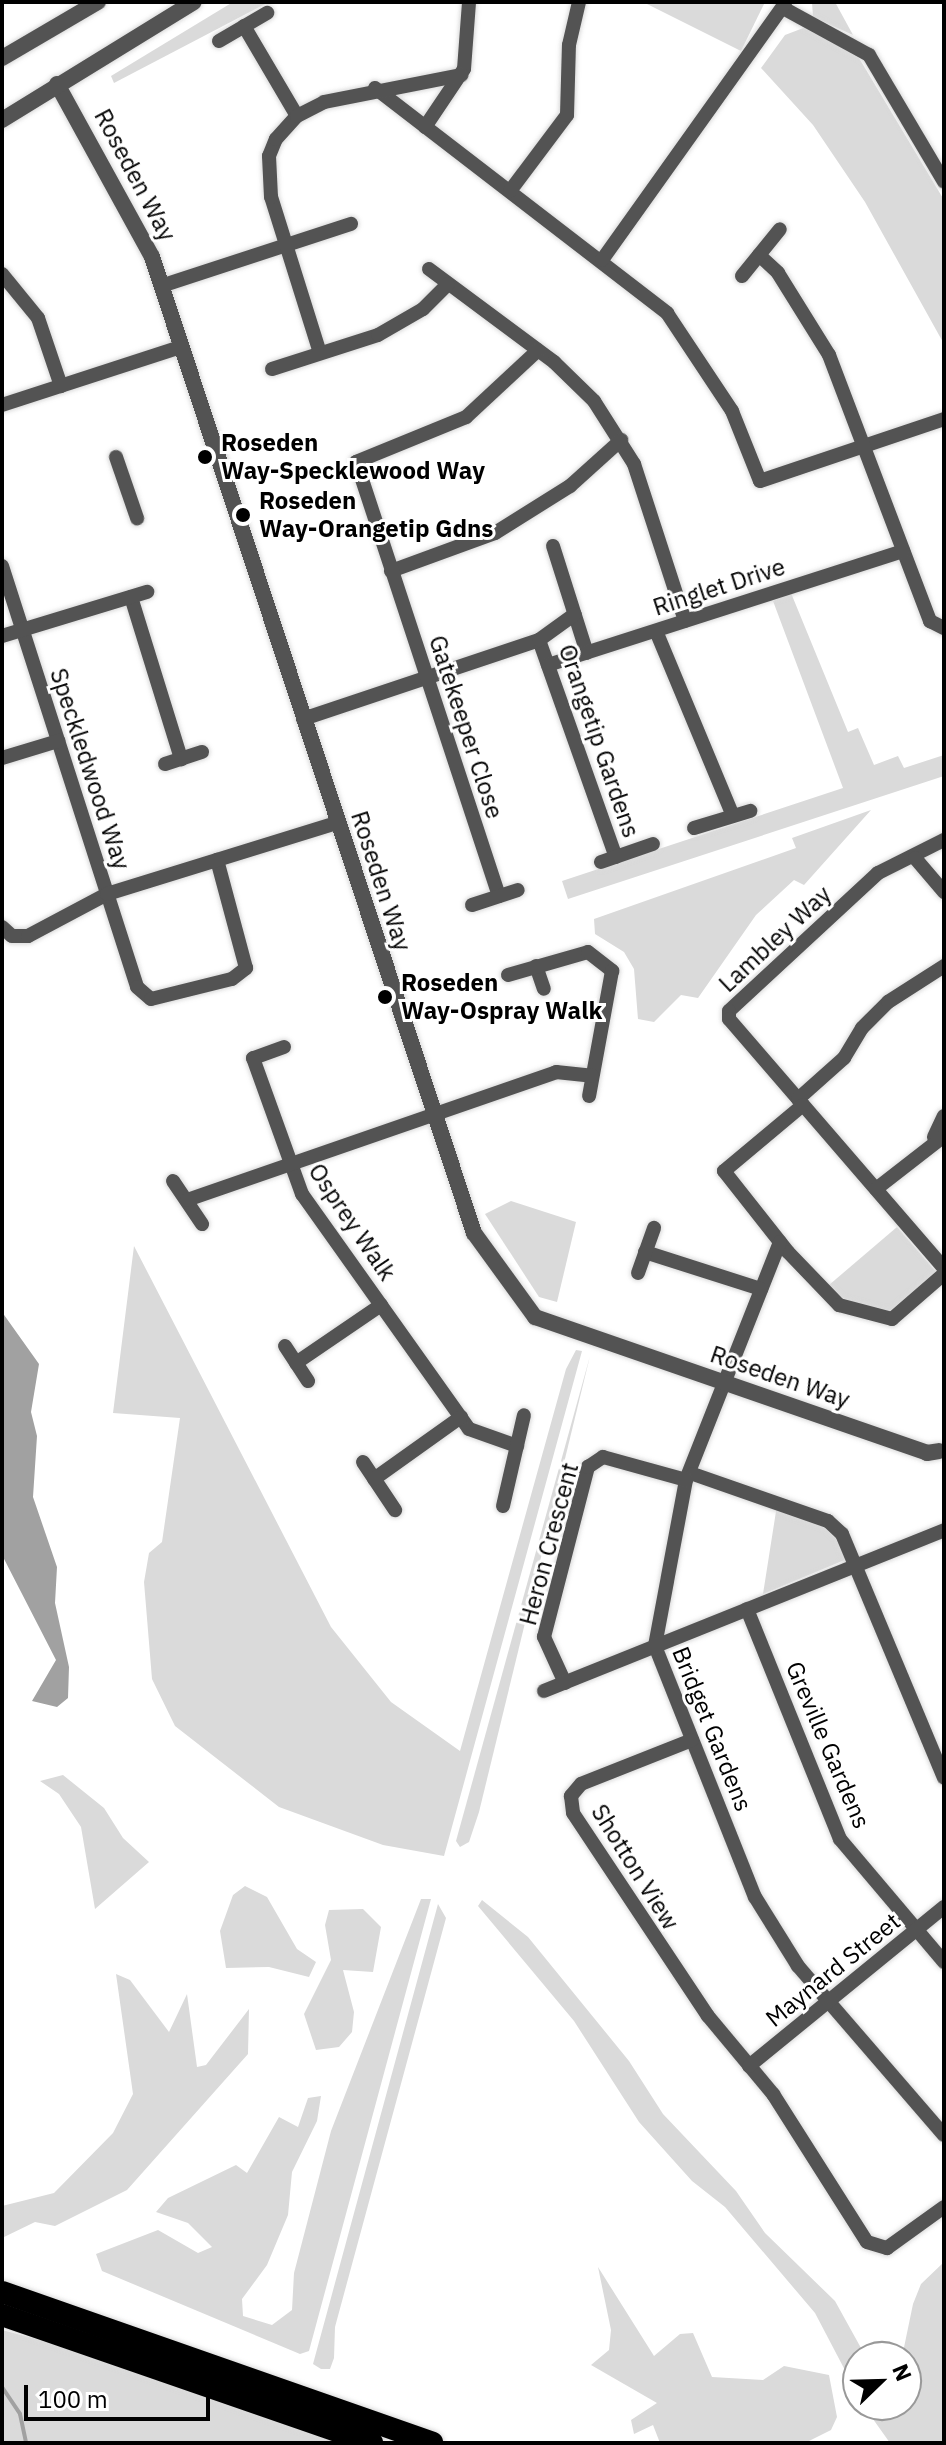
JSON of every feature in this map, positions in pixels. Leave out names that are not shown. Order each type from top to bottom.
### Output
[{"type":"highway","points":[[2,2292],[432,2443]]},
{"type":"highway","points":[[2,2315],[372,2443]]},
{"type":"street","points":[[2,58],[98,2]]},
{"type":"street","points":[[2,120],[194,2]]},
{"type":"street","points":[[425,127],[461,75],[469,2]]},
{"type":"street","points":[[510,191],[567,115],[569,45],[579,2]]},
{"type":"street","points":[[602,260],[746,64],[785,4],[869,55],[944,182]]},
{"type":"street","points":[[219,41],[267,13]]},
{"type":"street","points":[[244,26],[297,116]]},
{"type":"street","points":[[320,353],[271,197],[269,156],[297,116],[375,88],[461,75]]},
{"type":"street","name":"Roseden Way","points":[[57,84],[139,224],[465,1216],[535,1317],[927,1453],[942,1452]]},
{"type":"street","points":[[375,88],[657,304],[697,351],[732,411],[760,481],[944,419]]},
{"type":"street","points":[[161,286],[351,224]]},
{"type":"street","points":[[742,276],[780,229]]},
{"type":"street","points":[[759,255],[778,273],[829,355],[930,621],[944,628]]},
{"type":"street","points":[[429,269],[563,369],[621,440],[643,486],[685,621]]},
{"type":"street","points":[[2,274],[38,318],[61,386]]},
{"type":"street","points":[[272,369],[403,323],[448,284]]},
{"type":"street","points":[[2,405],[181,347]]},
{"type":"street","name":"Gatekeeper Close","points":[[499,896],[356,462],[466,417],[538,350]]},
{"type":"street","points":[[391,571],[495,533],[570,486],[621,440]]},
{"type":"street","points":[[116,457],[137,518]]},
{"type":"street","points":[[553,546],[587,653]]},
{"type":"street","name":"Ringlet Drive","points":[[548,665],[903,551]]},
{"type":"street","name":"Speckledwood Way","points":[[2,566],[107,894],[337,823]]},
{"type":"street","points":[[2,636],[147,592]]},
{"type":"street","points":[[131,597],[181,759]]},
{"type":"street","points":[[303,719],[539,640],[575,614]]},
{"type":"street","points":[[656,631],[733,816]]},
{"type":"street","name":"Orangetip Gardens","points":[[539,640],[616,857]]},
{"type":"street","points":[[2,758],[58,741]]},
{"type":"street","points":[[165,764],[202,752]]},
{"type":"street","points":[[694,828],[750,811]]},
{"type":"street","name":"Lambley Way","points":[[800,1102],[729,1011],[878,873],[915,858],[944,840]]},
{"type":"street","name":"Orangetip Gardens","points":[[601,862],[653,844]]},
{"type":"street","points":[[915,858],[944,892]]},
{"type":"street","points":[[2,927],[12,936],[28,936],[107,894],[143,994],[161,998],[232,979],[241,976],[247,959],[217,860]]},
{"type":"street","points":[[472,905],[518,890]]},
{"type":"street","points":[[508,975],[588,952],[612,971],[589,1096]]},
{"type":"street","points":[[536,966],[544,989]]},
{"type":"street","points":[[944,966],[888,1002],[862,1028],[844,1058],[724,1171],[780,1242],[839,1305],[892,1319],[944,1274]]},
{"type":"street","name":"Osprey Walk","points":[[284,1047],[253,1058],[286,1162],[381,1305],[461,1417],[481,1438],[517,1446]]},
{"type":"street","name":"Osprey Walk","points":[[187,1200],[286,1162],[556,1072],[592,1076]]},
{"type":"street","points":[[800,1102],[944,1268]]},
{"type":"street","points":[[876,1189],[939,1136],[944,1116]]},
{"type":"street","points":[[173,1181],[202,1224]]},
{"type":"street","points":[[638,1273],[654,1228]]},
{"type":"street","name":"Bridget Gardens","points":[[780,1242],[690,1477],[655,1646],[755,1897],[798,1966],[944,2135]]},
{"type":"street","points":[[645,1252],[761,1289]]},
{"type":"street","name":"Osprey Walk","points":[[296,1363],[381,1305]]},
{"type":"street","points":[[285,1346],[308,1381]]},
{"type":"street","points":[[503,1506],[524,1415]]},
{"type":"street","points":[[374,1479],[461,1417]]},
{"type":"street","name":"Heron Crescent","points":[[565,1683],[544,1637],[588,1467],[603,1457],[690,1477],[828,1521],[855,1566]]},
{"type":"street","points":[[363,1462],[395,1510]]},
{"type":"street","points":[[544,1691],[944,1530]]},
{"type":"street","points":[[855,1566],[944,1778]]},
{"type":"street","name":"Greville Gardens","points":[[747,1609],[840,1839],[944,1962]]},
{"type":"street","name":"Shotton View","points":[[692,1740],[581,1784],[571,1796],[573,1813],[615,1871],[629,1904],[749,2066]]},
{"type":"street","name":"Maynard Street","points":[[749,2066],[944,1907]]},
{"type":"street","points":[[749,2066],[867,2242],[887,2248],[944,2207]]},
{"type":"shaded area","points":[[233,2],[269,2],[114,83],[111,76]]},
{"type":"shaded area","points":[[643,2],[765,2],[741,51]]},
{"type":"shaded area","points":[[812,2],[835,2],[853,35],[813,17]]},
{"type":"shaded area","points":[[806,27],[859,58],[944,200],[944,344],[865,202],[813,125],[761,68],[785,35]]},
{"type":"shaded area","points":[[791,593],[848,732],[858,728],[874,765],[898,756],[904,768],[944,755],[944,776],[568,899],[562,881],[843,788],[773,601]]},
{"type":"shaded area","points":[[871,810],[804,885],[794,880],[756,915],[698,998],[681,995],[654,1022],[638,1019],[634,969],[624,952],[595,934],[594,919],[796,848],[792,838]]},
{"type":"shaded area","points":[[511,1201],[576,1222],[557,1302],[539,1297],[485,1214]]},
{"type":"shaded area","points":[[897,1227],[937,1273],[890,1315],[840,1297],[829,1285]]},
{"type":"shaded area","points":[[134,1246],[331,1627],[391,1702],[460,1751],[566,1369],[576,1350],[582,1351],[444,1856],[383,1845],[279,1807],[175,1726],[152,1679],[144,1582],[149,1553],[162,1542],[180,1418],[113,1413]]},
{"type":"shaded area","points":[[2,1312],[39,1364],[31,1412],[37,1436],[33,1497],[57,1567],[55,1603],[69,1667],[68,1698],[57,1707],[32,1701],[56,1660],[2,1555]]},
{"type":"shaded area","points":[[590,1356],[479,1812],[469,1842],[460,1847],[456,1841]]},
{"type":"shaded area","points":[[777,1505],[820,1526],[826,1522],[842,1534],[847,1559],[763,1594]]},
{"type":"shaded area","points":[[63,1775],[104,1808],[123,1838],[149,1862],[95,1909],[81,1827],[59,1794],[40,1781]]},
{"type":"shaded area","points":[[245,1886],[267,1897],[297,1949],[316,1962],[309,1977],[269,1967],[226,1968],[220,1931],[233,1895]]},
{"type":"shaded area","points":[[421,1899],[431,1899],[309,2351],[300,2354],[102,2271],[96,2254],[158,2230],[198,2253],[212,2247],[188,2223],[156,2212],[168,2198],[236,2165],[247,2173],[279,2117],[298,2127],[308,2098],[321,2096],[317,2121],[292,2172],[288,2215],[267,2265],[242,2299],[243,2316],[272,2325],[292,2310],[294,2273],[331,2131]]},
{"type":"shaded area","points":[[482,1900],[528,1937],[629,2061],[663,2114],[736,2191],[765,2233],[835,2301],[857,2341],[842,2341],[842,2364],[815,2313],[725,2207],[692,2181],[639,2122],[574,2021],[478,1906]]},
{"type":"shaded area","points":[[438,1904],[446,1918],[335,2327],[334,2358],[330,2369],[321,2369],[313,2364]]},
{"type":"shaded area","points":[[363,1909],[381,1927],[373,1972],[343,1970],[354,2012],[352,2032],[339,2047],[316,2050],[304,2014],[331,1960],[325,1925],[329,1910]]},
{"type":"shaded area","points":[[116,1974],[130,1980],[169,2032],[187,1994],[197,2067],[206,2065],[249,2009],[248,2054],[127,2190],[55,2226],[35,2222],[2,2238],[2,2206],[54,2193],[113,2133],[133,2094]]},
{"type":"shaded area","points":[[944,2262],[944,2443],[890,2443],[874,2421],[922,2421],[922,2341],[905,2341],[913,2304],[921,2284]]},
{"type":"shaded area","points":[[598,2267],[654,2356],[680,2334],[693,2333],[712,2377],[763,2380],[784,2366],[829,2375],[837,2417],[831,2430],[805,2443],[660,2443],[653,2425],[634,2434],[631,2420],[657,2403],[591,2365],[609,2350],[611,2330]]},
{"type":"shaded area","points":[[2,2330],[40,2340],[342,2443],[2,2443]]},
{"type":"waterway","points":[[2,2387],[20,2414],[26,2443]]},
{"type":"place","name":"Roseden Way-Specklewood Way","points":[[205,457]]},
{"type":"place","name":"Roseden Way-Orangetip Gdns","points":[[243,515]]},
{"type":"place","name":"Roseden Way-Ospray Walk","points":[[385,997]]}]
